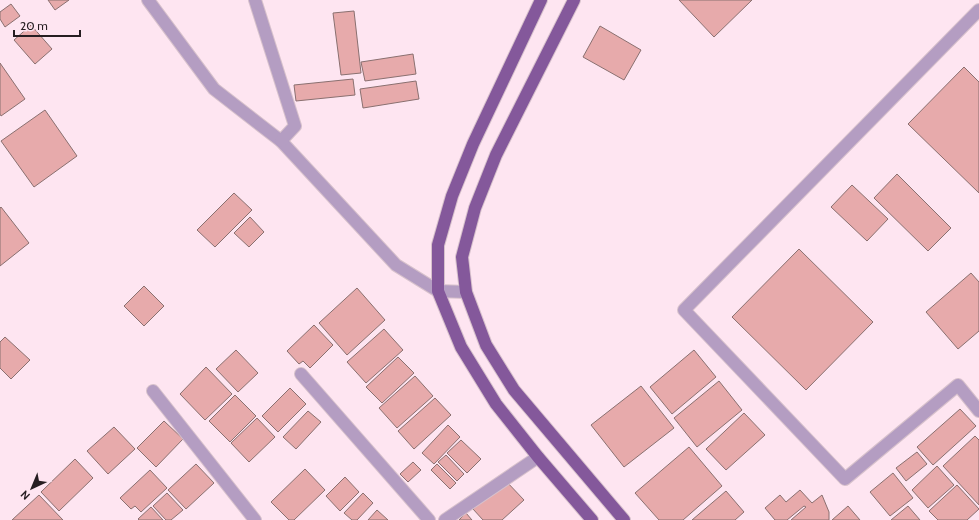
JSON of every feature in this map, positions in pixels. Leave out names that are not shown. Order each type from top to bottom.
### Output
[{"type":"main road","points":[[541,0],[474,144],[452,196],[438,245],[438,291],[461,347],[496,404],[538,457],[592,520]]},
{"type":"main road","points":[[574,0],[496,155],[475,208],[462,257],[466,292],[486,345],[514,390],[624,520]]},
{"type":"street","points":[[148,0],[214,90],[282,141],[396,265],[438,291],[466,292]]},
{"type":"street","points":[[255,0],[295,126],[282,141]]},
{"type":"street","points":[[979,10],[684,310],[845,479],[958,385],[979,411]]},
{"type":"street","points":[[301,374],[429,520]]},
{"type":"street","points":[[153,391],[255,520]]},
{"type":"street","points":[[445,520],[538,457]]},
{"type":"building","points":[[48,0],[69,0],[55,10]]},
{"type":"building","points":[[679,0],[752,0],[714,37]]},
{"type":"building","points":[[11,4],[20,16],[5,27],[0,19],[0,12]]},
{"type":"building","points":[[354,11],[361,73],[341,75],[333,13]]},
{"type":"building","points":[[31,25],[52,49],[35,64],[14,40]]},
{"type":"building","points":[[600,26],[641,50],[624,80],[583,57]]},
{"type":"building","points":[[413,54],[416,74],[365,81],[361,62]]},
{"type":"building","points":[[0,63],[25,99],[1,116],[0,114]]},
{"type":"building","points":[[964,67],[979,82],[979,193],[908,124]]},
{"type":"building","points":[[353,79],[355,95],[296,101],[294,85]]},
{"type":"building","points":[[416,81],[419,99],[363,108],[360,89]]},
{"type":"building","points":[[45,110],[77,156],[34,187],[1,141]]},
{"type":"building","points":[[897,174],[951,228],[928,251],[874,198]]},
{"type":"building","points":[[852,185],[888,219],[867,241],[831,207]]},
{"type":"building","points":[[234,193],[252,210],[215,247],[197,230]]},
{"type":"building","points":[[1,207],[29,243],[0,266],[0,208]]},
{"type":"building","points":[[250,217],[264,232],[249,247],[234,233]]},
{"type":"building","points":[[799,249],[873,322],[806,390],[732,317]]},
{"type":"building","points":[[971,273],[979,282],[979,331],[958,349],[926,312]]},
{"type":"building","points":[[144,286],[164,306],[144,326],[124,306]]},
{"type":"building","points":[[357,288],[385,320],[347,355],[319,323]]},
{"type":"building","points":[[314,325],[333,345],[310,368],[303,361],[299,364],[287,351]]},
{"type":"building","points":[[384,329],[403,350],[366,383],[347,362]]},
{"type":"building","points":[[5,337],[30,360],[11,379],[0,368],[0,342]]},
{"type":"building","points":[[236,350],[258,373],[238,392],[216,369]]},
{"type":"building","points":[[694,350],[716,377],[672,414],[650,387]]},
{"type":"building","points":[[398,357],[414,373],[382,403],[366,387]]},
{"type":"building","points":[[206,367],[232,394],[205,420],[180,394]]},
{"type":"building","points":[[415,376],[433,396],[397,428],[379,408]]},
{"type":"building","points":[[719,381],[742,410],[697,447],[674,418]]},
{"type":"building","points":[[641,386],[674,428],[624,467],[591,425]]},
{"type":"building","points":[[290,388],[306,404],[278,432],[262,416]]},
{"type":"building","points":[[235,395],[256,416],[230,442],[209,421]]},
{"type":"building","points":[[435,398],[451,415],[414,449],[398,431]]},
{"type":"building","points":[[960,409],[976,426],[933,465],[917,447]]},
{"type":"building","points":[[308,411],[321,422],[296,449],[283,437]]},
{"type":"building","points":[[744,413],[765,435],[726,470],[706,449]]},
{"type":"building","points":[[257,418],[275,437],[249,462],[231,443]]},
{"type":"building","points":[[164,421],[183,439],[156,467],[137,448]]},
{"type":"building","points":[[448,425],[460,437],[434,464],[422,453]]},
{"type":"building","points":[[114,427],[135,449],[108,474],[87,451]]},
{"type":"building","points":[[975,436],[979,440],[979,505],[943,466]]},
{"type":"building","points":[[461,440],[481,459],[467,473],[447,453]]},
{"type":"building","points":[[689,447],[722,486],[683,520],[659,520],[635,493]]},
{"type":"building","points":[[917,452],[927,464],[906,481],[896,468]]},
{"type":"building","points":[[446,455],[464,474],[457,481],[438,462]]},
{"type":"building","points":[[75,459],[93,478],[59,511],[41,492]]},
{"type":"building","points":[[413,462],[421,470],[408,482],[400,474]]},
{"type":"building","points":[[196,464],[214,483],[186,509],[168,490]]},
{"type":"building","points":[[437,464],[456,483],[450,489],[431,470]]},
{"type":"building","points":[[937,466],[954,485],[928,508],[912,490]]},
{"type":"building","points":[[305,469],[325,490],[294,520],[289,520],[271,502]]},
{"type":"building","points":[[150,470],[167,488],[141,512],[135,506],[131,509],[120,498]]},
{"type":"building","points":[[893,473],[913,498],[890,516],[870,492]]},
{"type":"building","points":[[345,477],[359,492],[340,511],[326,496]]},
{"type":"building","points":[[505,480],[524,500],[502,520],[483,520],[473,509]]},
{"type":"building","points":[[957,485],[979,509],[967,520],[938,520],[929,511]]},
{"type":"building","points":[[800,490],[812,503],[822,495],[829,512],[829,520],[791,520],[806,507],[804,506],[787,520],[775,520],[765,508],[780,495],[786,502]]},
{"type":"building","points":[[726,491],[744,512],[735,520],[692,520]]},
{"type":"building","points":[[167,493],[183,510],[171,520],[166,520],[153,506]]},
{"type":"building","points":[[363,493],[373,503],[357,520],[352,520],[344,513]]},
{"type":"building","points":[[39,495],[63,520],[12,520]]},
{"type":"building","points":[[848,506],[860,520],[832,520]]},
{"type":"building","points":[[908,506],[920,520],[891,520]]},
{"type":"building","points":[[151,507],[163,520],[138,519]]},
{"type":"building","points":[[377,510],[388,520],[368,520]]},
{"type":"building","points":[[466,513],[472,520],[459,520]]}]
